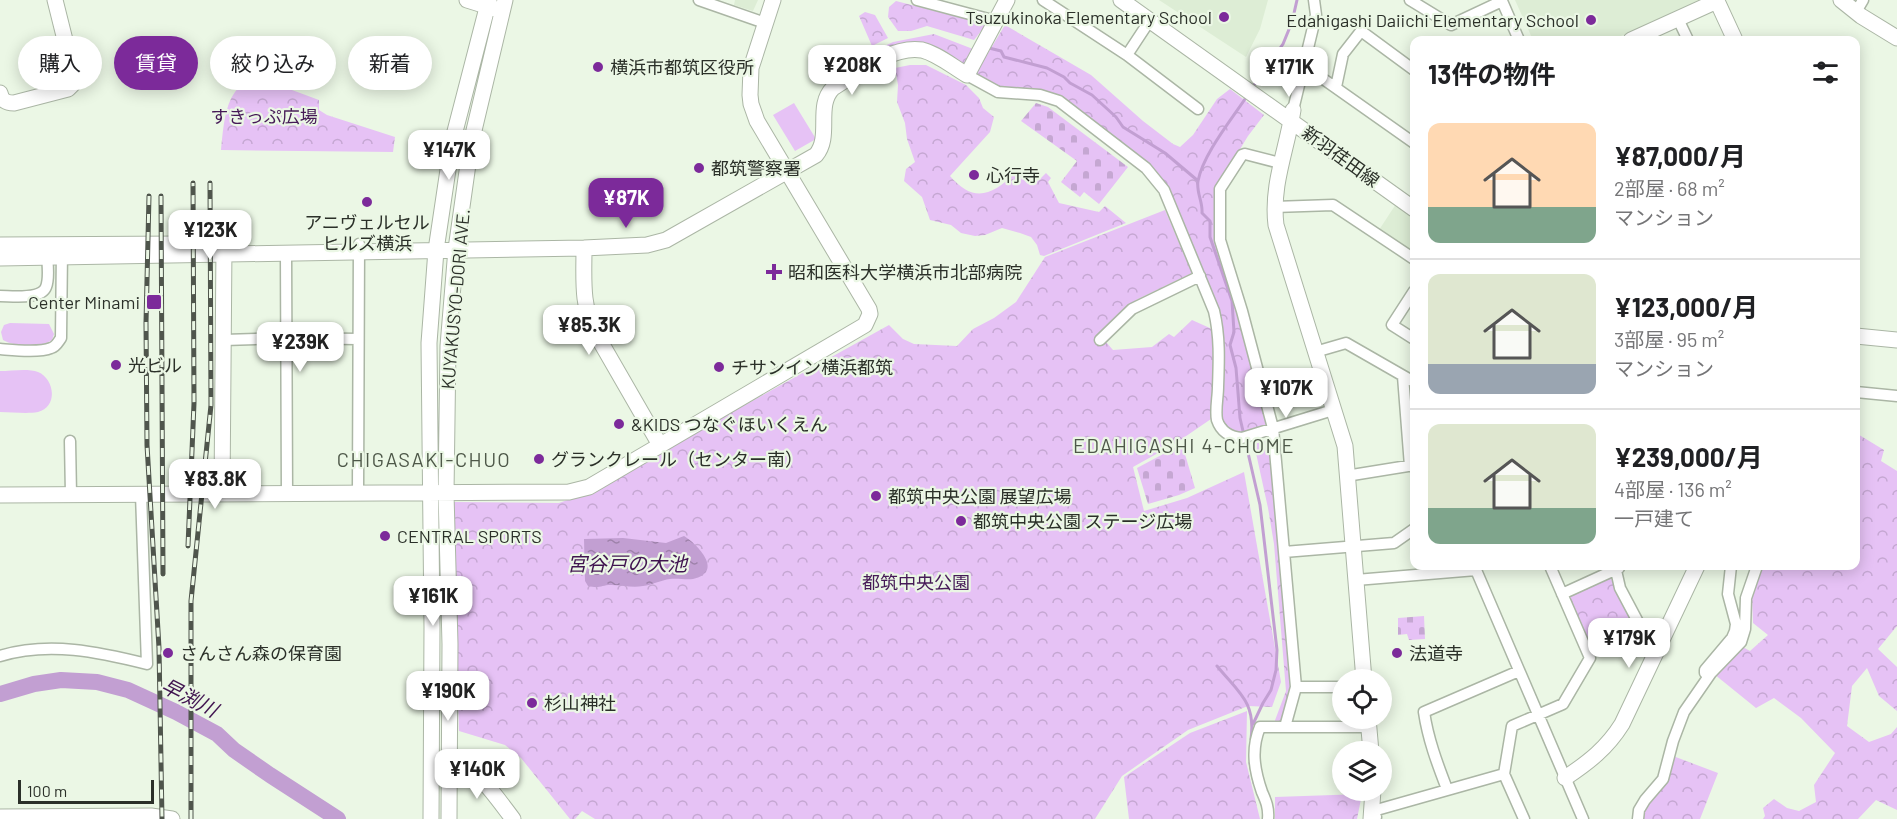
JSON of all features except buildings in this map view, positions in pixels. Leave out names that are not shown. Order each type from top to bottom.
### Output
[{"type":"street","points":[[0,93],[1,98],[7,103],[15,103],[68,89],[73,84],[74,76],[55,0]]},
{"type":"street","points":[[467,0],[496,4]]},
{"type":"street","points":[[699,0],[765,23]]},
{"type":"street","points":[[0,495],[569,492],[580,490],[590,487],[865,325],[869,309],[786,172],[757,121],[751,104],[749,76],[773,0]]},
{"type":"street","points":[[917,0],[996,21]]},
{"type":"street","points":[[967,75],[1007,0]]},
{"type":"street","points":[[1043,0],[1127,55],[1198,109]]},
{"type":"street","points":[[1121,0],[1238,77]]},
{"type":"street","points":[[1137,0],[1238,77]]},
{"type":"street","points":[[1314,0],[1316,15],[1280,163],[1274,207],[1278,233],[1344,447],[1363,669]]},
{"type":"street","points":[[1410,0],[1451,25],[1502,2],[1517,36]]},
{"type":"street","points":[[1841,0],[1859,6],[1897,38]]},
{"type":"street","points":[[1643,36],[1717,1],[1733,36]]},
{"type":"street","name":"KUYAKUSYO-DORI AVE.","points":[[431,819],[429,343],[437,246],[452,142],[496,4]]},
{"type":"street","name":"KUYAKUSYO-DORI AVE.","points":[[449,819],[446,493],[448,346],[456,249],[471,143],[496,4]]},
{"type":"street","points":[[1678,19],[1686,36]]},
{"type":"street","points":[[1127,55],[1150,20]]},
{"type":"street","points":[[1336,87],[1343,54],[1361,31],[1410,67]]},
{"type":"street","points":[[0,258],[55,251],[437,246],[456,249],[584,248],[647,244],[666,240],[816,155],[822,147],[825,102],[828,93],[833,88],[892,54],[907,50],[922,51],[998,92],[1040,95],[1059,101],[1146,168],[1164,190],[1214,311],[1218,326],[1217,419],[1220,427],[1228,436],[1242,438],[1333,410]]},
{"type":"street","points":[[1319,76],[1410,140]]},
{"type":"street","name":"新羽荏田線","points":[[1238,77],[1292,115],[1410,206]]},
{"type":"street","name":"新羽荏田線","points":[[1292,115],[1410,194]]},
{"type":"street","points":[[1280,163],[1242,155],[1220,189],[1220,240],[1242,311],[1270,429],[1296,687],[1285,727]]},
{"type":"street","points":[[1274,207],[1333,206],[1410,256]]},
{"type":"street","points":[[0,244],[55,251]]},
{"type":"street","points":[[224,249],[286,253],[359,248]]},
{"type":"street","points":[[358,493],[359,248]]},
{"type":"street","points":[[584,248],[584,297],[587,316],[660,445]]},
{"type":"street","points":[[222,493],[224,249]]},
{"type":"street","points":[[0,296],[35,296],[42,292],[46,287],[55,251]]},
{"type":"street","points":[[0,349],[51,349],[61,338],[55,251]]},
{"type":"street","points":[[286,253],[287,494]]},
{"type":"street","points":[[1100,340],[1132,309],[1200,276]]},
{"type":"street","points":[[1410,297],[1392,325],[1410,336]]},
{"type":"street","points":[[1860,336],[1897,340]]},
{"type":"street","points":[[224,340],[358,339]]},
{"type":"street","points":[[1315,352],[1346,343],[1410,380]]},
{"type":"street","points":[[1860,346],[1897,350]]},
{"type":"street","points":[[1403,376],[1410,445]]},
{"type":"street","points":[[1860,392],[1897,396]]},
{"type":"street","points":[[70,444],[71,495]]},
{"type":"street","points":[[1346,476],[1410,465]]},
{"type":"street","points":[[0,656],[31,650],[62,648],[105,653],[147,664],[141,494]]},
{"type":"street","points":[[1284,552],[1394,543],[1410,532]]},
{"type":"street","points":[[1356,580],[1459,570]]},
{"type":"street","points":[[1481,570],[1519,671],[1583,819]]},
{"type":"street","points":[[1524,819],[1504,774],[1512,726],[1563,704],[1590,658],[1552,570]]},
{"type":"street","points":[[1563,594],[1611,570]]},
{"type":"street","points":[[1617,570],[1620,588],[1655,654]]},
{"type":"street","points":[[1565,778],[1592,760],[1612,740],[1622,724],[1695,570]]},
{"type":"street","points":[[1705,682],[1705,670],[1732,639],[1735,631],[1736,624],[1728,594],[1731,570]]},
{"type":"street","points":[[1638,819],[1639,810],[1645,800],[1663,779],[1673,741],[1684,712],[1705,682],[1741,642],[1745,629],[1746,598],[1756,570]]},
{"type":"street","points":[[1447,789],[1426,731],[1424,712],[1519,671]]},
{"type":"street","points":[[1296,687],[1332,687]]},
{"type":"street","points":[[1268,819],[1269,810],[1256,775],[1254,747],[1260,727],[1332,725]]},
{"type":"street","points":[[432,760],[460,762],[478,776],[513,819]]},
{"type":"street","points":[[1373,801],[1374,816],[1447,789],[1504,774]]},
{"type":"street","points":[[0,817],[151,816],[172,819]]},
{"type":"shaded area","points":[[735,0],[758,0],[753,11],[734,5]]},
{"type":"shaded area","name":"Tsuzukinoka Elementary School","points":[[1159,0],[1268,0],[1260,29],[1246,57]]},
{"type":"shaded area","name":"Edahigashi Daiichi Elementary School","points":[[1515,0],[1703,0],[1621,36],[1531,36]]},
{"type":"shaded area","points":[[1396,204],[1410,215],[1410,251],[1379,230]]},
{"type":"green space","points":[[896,1],[982,23],[985,26],[974,40],[927,26],[911,31],[898,31],[888,17],[889,7]]},
{"type":"green space","points":[[865,12],[875,15],[888,38],[872,46],[859,16]]},
{"type":"green space","points":[[1005,25],[1091,75],[1143,121],[1180,147],[1193,135],[1217,99],[1230,89],[1264,115],[1248,136],[1222,179],[1215,235],[1267,421],[1265,426],[1245,432],[1233,432],[1228,429],[1220,417],[1221,334],[1163,183],[1057,96],[1037,89],[998,87],[976,73]]},
{"type":"green space","points":[[934,34],[973,49],[964,68],[936,51],[877,55],[874,51],[893,42]]},
{"type":"green space","points":[[926,65],[966,85],[979,98],[983,108],[994,117],[990,132],[950,176],[958,185],[975,193],[983,193],[998,187],[1015,173],[1029,175],[1038,181],[1046,173],[1051,178],[1048,182],[1059,203],[1099,212],[1105,206],[1126,223],[1044,256],[1040,255],[1031,237],[1020,233],[1002,228],[985,235],[975,236],[961,233],[951,225],[930,220],[922,197],[904,181],[906,169],[915,162],[897,102],[898,85],[895,68]]},
{"type":"green space","name":"すきっぷ広場","points":[[237,90],[292,90],[319,100],[319,110],[327,115],[395,137],[393,152],[221,150],[228,105]]},
{"type":"green space","points":[[794,103],[816,139],[795,151],[773,115]]},
{"type":"green space","points":[[1036,103],[1048,107],[1128,167],[1099,204],[1084,192],[1080,197],[1061,182],[1077,161],[1021,121]]},
{"type":"green space","name":"都筑中央公園","points":[[1165,210],[1192,273],[1136,300],[1099,334],[1113,350],[1152,347],[1169,334],[1174,337],[1192,320],[1212,329],[1211,419],[1176,443],[1133,467],[1144,511],[1187,498],[1244,472],[1281,682],[1272,707],[1248,706],[1188,730],[1122,776],[1095,819],[595,819],[582,811],[575,819],[570,819],[521,758],[505,745],[459,731],[452,502],[559,503],[604,487],[621,474],[889,325],[903,339],[914,344],[957,346],[973,329],[994,318],[1016,302],[1045,257]]},
{"type":"green space","points":[[10,323],[49,324],[54,334],[52,340],[47,343],[28,346],[14,344],[3,340],[1,332],[4,325]]},
{"type":"green space","points":[[29,370],[44,376],[51,386],[49,405],[38,412],[0,412],[0,371]]},
{"type":"green space","points":[[1860,435],[1884,450],[1881,461],[1897,471],[1897,626],[1878,649],[1897,667],[1897,711],[1879,696],[1867,668],[1852,686],[1847,726],[1869,742],[1891,734],[1897,727],[1897,810],[1876,800],[1858,819],[1763,819],[1765,816],[1763,808],[1774,799],[1787,808],[1799,811],[1816,802],[1814,785],[1835,753],[1801,718],[1774,698],[1756,708],[1714,674],[1741,646],[1750,651],[1768,635],[1753,623],[1752,599],[1759,570],[1860,570]]},
{"type":"green space","points":[[1269,440],[1292,689],[1282,723],[1274,723],[1286,691],[1274,544],[1254,444]]},
{"type":"green space","points":[[1182,444],[1195,488],[1148,504],[1137,468]]},
{"type":"green space","points":[[1610,577],[1631,620],[1587,638],[1570,596]]},
{"type":"green space","points":[[1424,616],[1425,639],[1409,640],[1407,634],[1398,635],[1398,618]]},
{"type":"green space","points":[[1247,711],[1246,762],[1260,819],[1129,819],[1124,777],[1190,733]]},
{"type":"green space","points":[[1673,756],[1718,773],[1700,819],[1642,819],[1641,811]]},
{"type":"green space","points":[[1332,795],[1332,801],[1361,801],[1357,819],[1275,819],[1275,797]]},
{"type":"water","name":"宮谷戸の大池","points":[[684,536],[701,551],[708,564],[707,570],[702,575],[693,579],[673,579],[639,587],[611,585],[592,587],[588,586],[585,581],[584,539],[623,538],[666,543]]},
{"type":"waterway","points":[[1252,88],[1283,44],[1292,22],[1297,0]]},
{"type":"waterway","points":[[989,48],[1001,51],[1004,57],[1047,68],[1064,77],[1070,83],[1092,95],[1116,117],[1123,127],[1165,153],[1197,180]]},
{"type":"waterway","points":[[1247,96],[1212,148],[1201,171],[1198,185],[1202,213],[1210,221],[1210,237],[1232,301],[1234,332],[1230,345],[1236,368],[1240,418],[1260,505],[1277,650],[1276,670],[1271,690],[1253,724]]},
{"type":"waterway","points":[[1217,666],[1239,691],[1248,707],[1252,726],[1251,739]]},
{"type":"waterway","name":"早渕川","points":[[0,694],[34,684],[61,680],[97,682],[128,690],[217,734],[234,750],[338,819]]},
{"type":"waterway","points":[[1250,763],[1254,783]]},
{"type":"railway","points":[[188,546],[194,403],[193,183]]},
{"type":"railway","points":[[191,819],[191,601],[211,405],[210,183]]},
{"type":"railway","points":[[149,196],[146,323],[147,445],[159,648],[162,819]]},
{"type":"railway","points":[[161,196],[163,574]]},
{"type":"place","name":"Tsuzukinoka Elementary School","points":[[1224,17]]},
{"type":"place","name":"Edahigashi Daiichi Elementary School","points":[[1591,20]]},
{"type":"place","name":"横浜市都筑区役所","points":[[598,67]]},
{"type":"place","name":"都筑警察署","points":[[699,168]]},
{"type":"place","name":"心行寺","points":[[974,175]]},
{"type":"place","name":"アニヴェルセル ヒルズ横浜","points":[[367,202]]},
{"type":"place","name":"昭和医科大学横浜市北部病院","points":[[774,272]]},
{"type":"place","name":"Center Minami","points":[[154,302]]},
{"type":"place","name":"光ビル","points":[[116,365]]},
{"type":"place","name":"チサンイン横浜都筑","points":[[719,367]]},
{"type":"place","name":"&KIDS つなぐほいくえん","points":[[619,424]]},
{"type":"place","name":"グランクレール（センター南）","points":[[539,459]]},
{"type":"place","name":"都筑中央公園 展望広場","points":[[876,496]]},
{"type":"place","name":"都筑中央公園 ステージ広場","points":[[961,521]]},
{"type":"place","name":"CENTRAL SPORTS","points":[[385,536]]},
{"type":"place","name":"さんさん森の保育園","points":[[168,653]]},
{"type":"place","name":"法道寺","points":[[1397,653]]},
{"type":"place","name":"杉山神社","points":[[532,703]]},
{"type":"district","name":"EDAHIGASHI 4-CHOME","points":[[1184,445]]},
{"type":"district","name":"CHIGASAKI-CHUO","points":[[424,459]]}]
